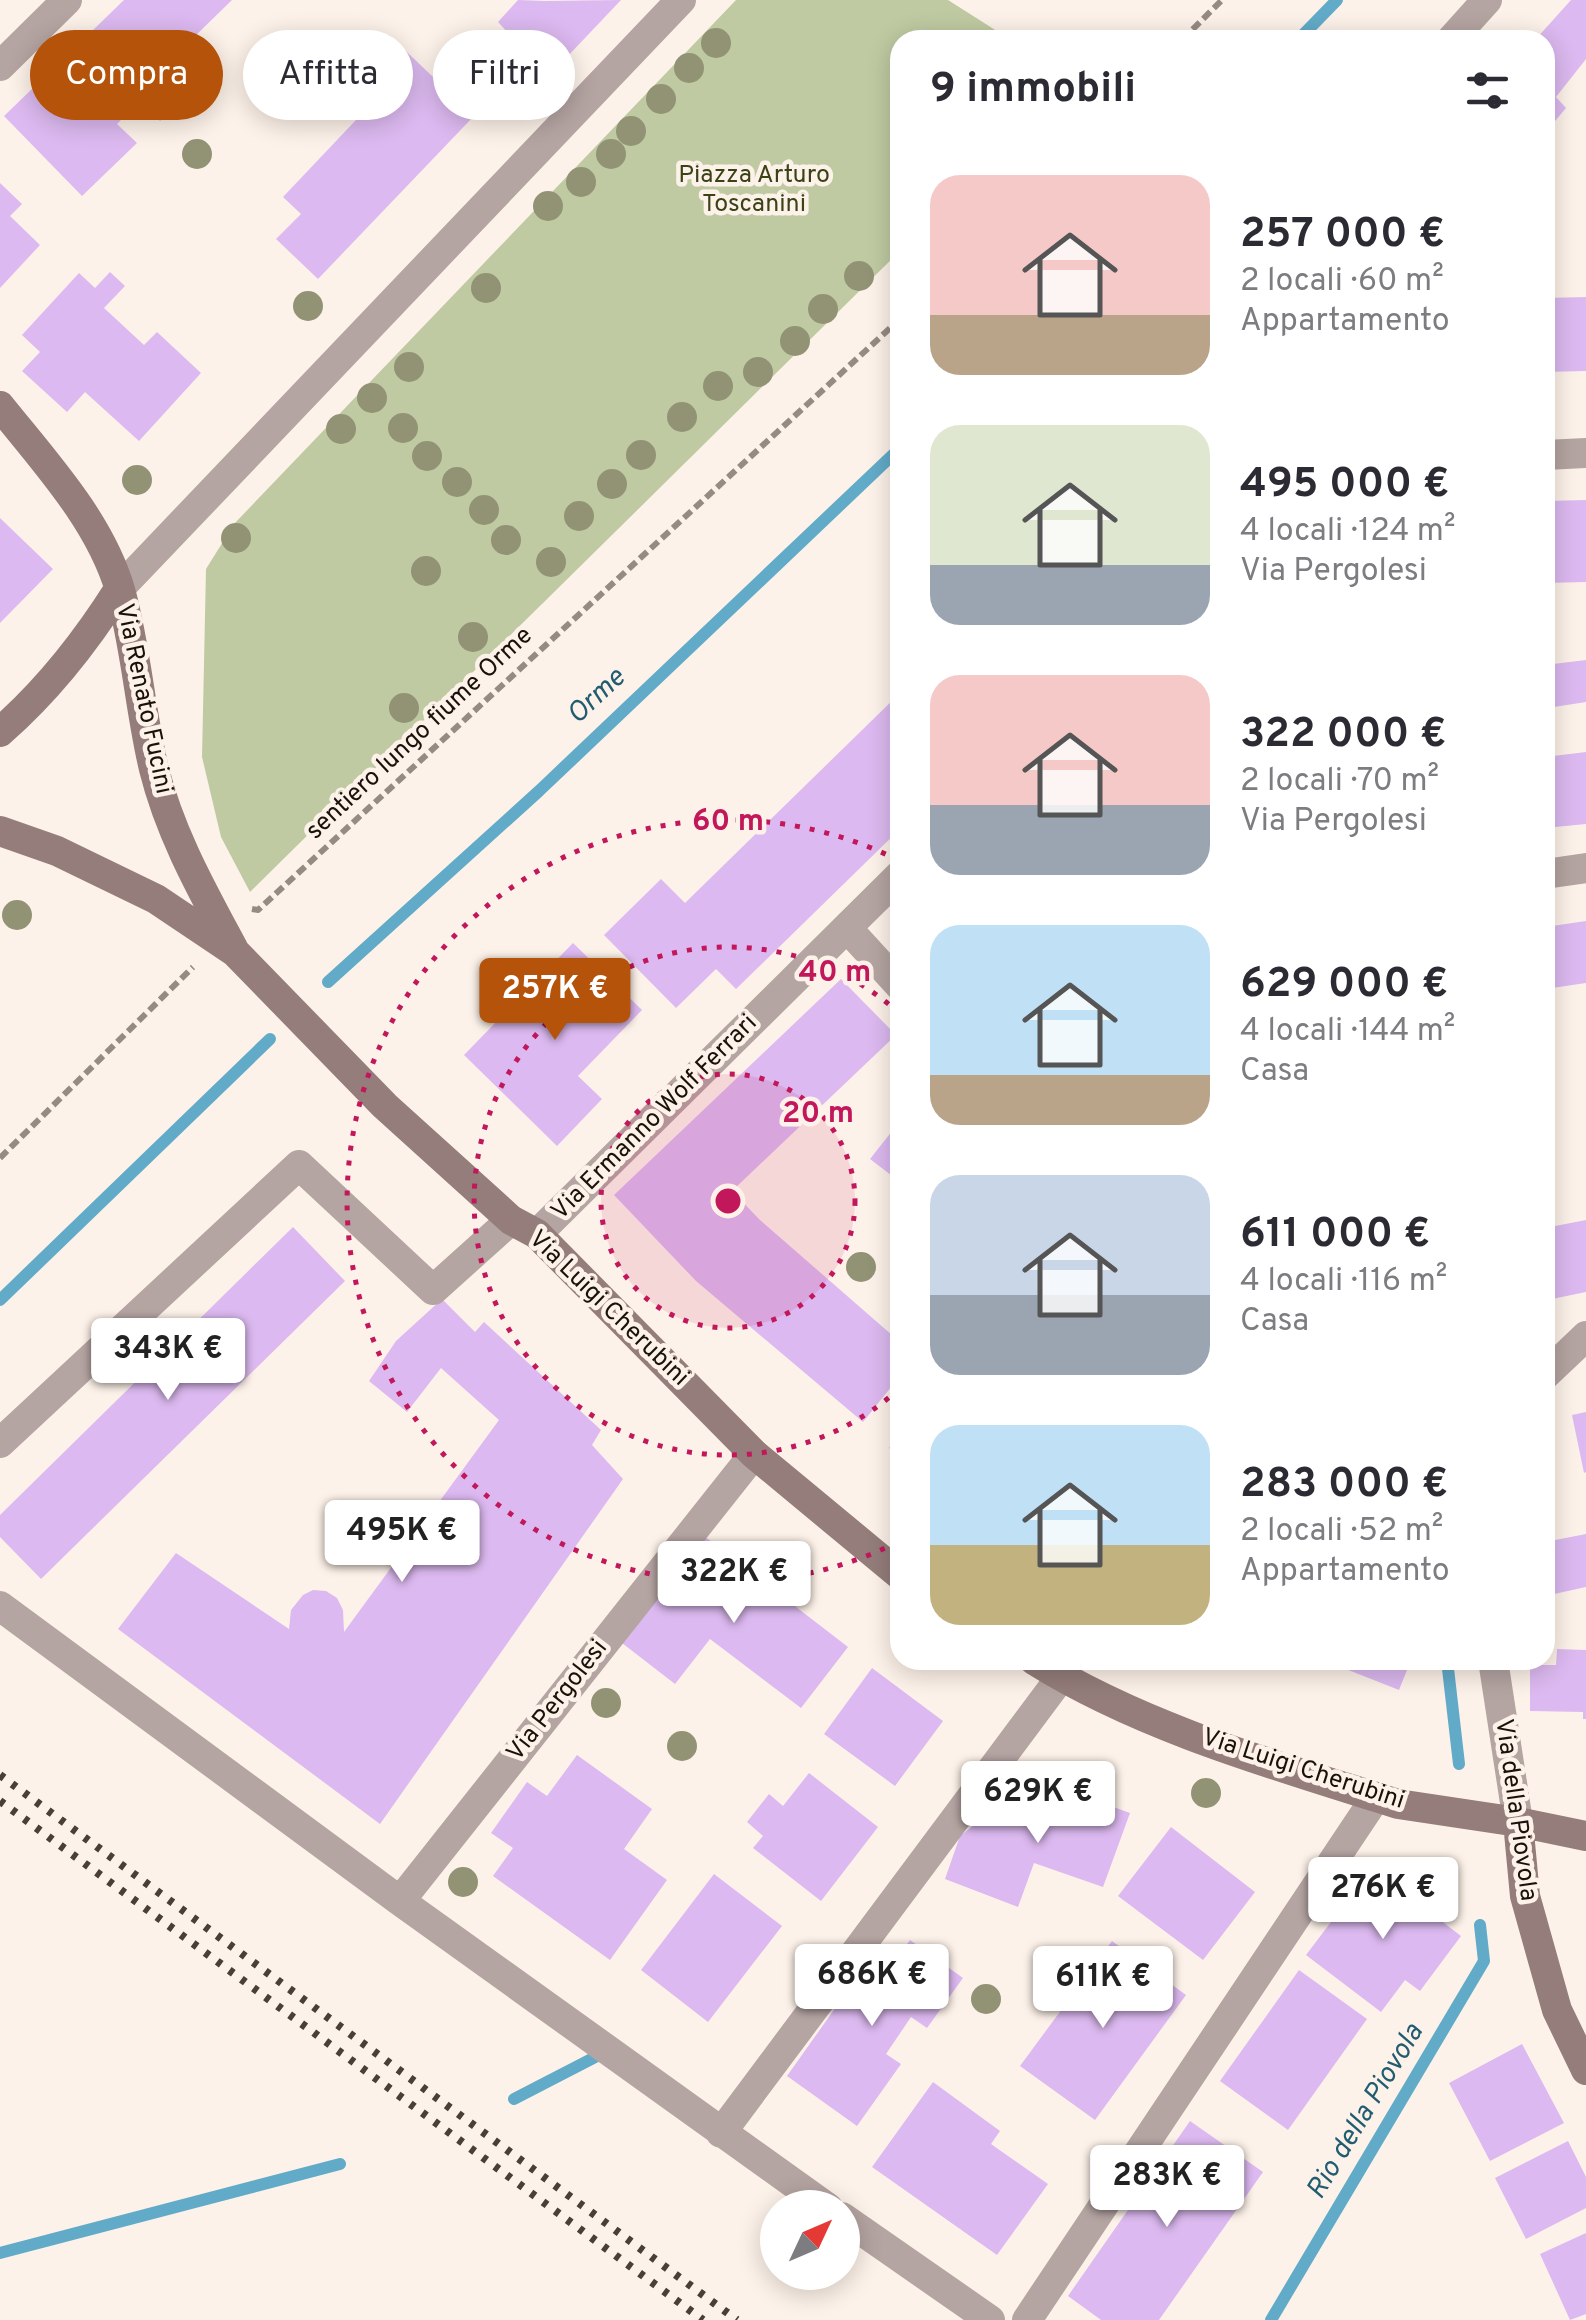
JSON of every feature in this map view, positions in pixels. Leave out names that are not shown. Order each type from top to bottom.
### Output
[{"type":"main road","name":"Via Renato Fucini","points":[[0,406],[67,490],[93,531],[120,588],[155,774],[199,913],[236,952]]},
{"type":"main road","points":[[0,732],[62,671],[120,588]]},
{"type":"main road","points":[[0,831],[58,851],[156,900],[199,913]]},
{"type":"main road","name":"Via Luigi Cherubini","points":[[236,952],[386,1106],[524,1227],[754,1454],[890,1567]]},
{"type":"main road","name":"Via Luigi Cherubini","points":[[1050,1670],[1218,1747],[1398,1804],[1586,1836]]},
{"type":"main road","name":"Via della Piovola","points":[[1518,1822],[1525,1896],[1558,2010],[1586,2070]]},
{"type":"street","points":[[0,66],[67,0]]},
{"type":"street","points":[[120,588],[681,0]]},
{"type":"street","points":[[1459,30],[1486,0]]},
{"type":"street","points":[[1555,455],[1586,453]]},
{"type":"street","points":[[1555,873],[1586,868]]},
{"type":"street","name":"Via Ermanno Wolf Ferrari","points":[[0,1444],[298,1165],[433,1290],[524,1227],[890,885]]},
{"type":"street","points":[[847,928],[890,975]]},
{"type":"street","points":[[1555,1339],[1583,1337]]},
{"type":"street","points":[[1555,1364],[1583,1337]]},
{"type":"street","name":"Via Pergolesi","points":[[400,1901],[754,1454]]},
{"type":"street","points":[[0,1606],[400,1901],[803,2190]]},
{"type":"street","name":"Via della Piovola","points":[[1495,1670],[1518,1822]]},
{"type":"street","points":[[722,2133],[1061,1677]]},
{"type":"street","points":[[1027,2320],[1376,1797]]},
{"type":"street","points":[[860,2230],[990,2320]]},
{"type":"path","points":[[1192,30],[1222,0]]},
{"type":"path","name":"sentiero lungo fiume Orme","points":[[199,913],[258,910],[890,328]]},
{"type":"path","points":[[0,1158],[198,963],[199,913]]},
{"type":"green space","name":"Piazza Arturo Toscanini","points":[[736,0],[948,0],[995,30],[890,30],[890,261],[250,892],[221,837],[202,757],[206,569],[234,524]]},
{"type":"building","points":[[124,0],[232,0],[201,30],[93,30]]},
{"type":"building","points":[[518,0],[621,0],[575,48],[575,30],[505,30],[498,22]]},
{"type":"building","points":[[1571,0],[1586,0],[1586,59],[1556,97],[1566,108],[1555,121],[1555,30],[1544,30]]},
{"type":"building","points":[[413,58],[433,77],[433,120],[470,120],[318,279],[276,239],[301,214],[283,197],[356,120],[413,120]]},
{"type":"building","points":[[30,91],[30,120],[121,120],[117,124],[137,143],[82,196],[4,116]]},
{"type":"building","points":[[0,183],[22,204],[10,216],[40,245],[0,288]]},
{"type":"building","points":[[110,272],[125,286],[104,308],[144,345],[157,332],[201,373],[139,441],[85,392],[67,412],[22,371],[40,352],[22,335],[79,273],[95,288]]},
{"type":"building","points":[[1586,297],[1586,371],[1555,372],[1555,298]]},
{"type":"building","points":[[1586,500],[1586,582],[1555,583],[1555,501]]},
{"type":"building","points":[[0,518],[53,569],[0,623]]},
{"type":"building","points":[[1586,660],[1586,702],[1555,707],[1555,664]]},
{"type":"building","points":[[890,703],[890,839],[736,989],[716,969],[676,1008],[604,935],[661,879],[685,903]]},
{"type":"building","points":[[1586,752],[1586,824],[1555,827],[1555,756]]},
{"type":"building","points":[[1586,921],[1586,983],[1555,988],[1555,926]]},
{"type":"building","points":[[573,943],[642,1010],[578,1076],[602,1099],[557,1146],[464,1055]]},
{"type":"building","points":[[841,979],[890,1029],[890,1041],[732,1191],[890,1333],[890,1388],[863,1422],[696,1281],[614,1195]]},
{"type":"building","points":[[890,1134],[890,1174],[870,1159]]},
{"type":"building","points":[[1586,1220],[1586,1292],[1555,1298],[1555,1226]]},
{"type":"building","points":[[293,1227],[345,1281],[41,1579],[0,1537],[0,1515]]},
{"type":"building","points":[[442,1299],[475,1332],[484,1322],[601,1430],[592,1445],[623,1479],[380,1824],[118,1629],[176,1553],[289,1629],[291,1610],[303,1595],[313,1590],[326,1591],[337,1598],[343,1610],[344,1632],[499,1420],[441,1368],[407,1412],[369,1381],[396,1341]]},
{"type":"building","points":[[1586,1412],[1586,1472],[1584,1473],[1572,1415]]},
{"type":"building","points":[[1586,1534],[1586,1587],[1555,1594],[1555,1540]]},
{"type":"building","points":[[704,1536],[848,1647],[801,1708],[710,1639],[675,1684],[622,1643]]},
{"type":"building","points":[[1557,1649],[1586,1650],[1586,1719],[1583,1712],[1530,1711],[1530,1670],[1555,1670]]},
{"type":"building","points":[[872,1668],[943,1721],[895,1786],[824,1734]]},
{"type":"building","points":[[1348,1670],[1407,1670],[1399,1690]]},
{"type":"building","points":[[577,1755],[652,1809],[624,1849],[667,1880],[610,1960],[493,1876],[513,1848],[491,1833],[527,1782],[547,1796]]},
{"type":"building","points":[[809,1773],[878,1827],[821,1901],[753,1848],[763,1836],[747,1822],[769,1794],[783,1806]]},
{"type":"building","points":[[1053,1785],[1130,1813],[1103,1887],[1034,1863],[1018,1907],[945,1879],[960,1836],[974,1825],[981,1807],[1037,1828]]},
{"type":"building","points":[[1171,1827],[1255,1892],[1203,1960],[1118,1896]]},
{"type":"building","points":[[1372,1868],[1461,1936],[1420,1991],[1405,1980],[1381,2012],[1306,1955]]},
{"type":"building","points":[[714,1874],[782,1926],[708,2022],[641,1970]]},
{"type":"building","points":[[910,1940],[963,1978],[927,2028],[911,2017],[886,2054],[901,2064],[857,2126],[787,2076],[880,1945],[897,1958]]},
{"type":"building","points":[[1112,1941],[1186,1995],[1095,2120],[1020,2066]]},
{"type":"building","points":[[1299,1970],[1367,2019],[1288,2130],[1220,2081]]},
{"type":"building","points":[[1522,2044],[1564,2123],[1490,2161],[1449,2083]]},
{"type":"building","points":[[933,2082],[1000,2131],[991,2144],[1048,2184],[997,2255],[872,2167]]},
{"type":"building","points":[[1190,2121],[1263,2172],[1159,2320],[1101,2320],[1068,2296]]},
{"type":"building","points":[[1568,2141],[1586,2177],[1586,2208],[1526,2239],[1495,2178]]},
{"type":"building","points":[[1586,2233],[1586,2314],[1570,2320],[1540,2254]]},
{"type":"waterway","name":"Orme","points":[[1308,30],[1337,0]]},
{"type":"waterway","name":"Orme","points":[[328,982],[539,791],[890,458]]},
{"type":"waterway","name":"Orme","points":[[0,1300],[270,1039]]},
{"type":"waterway","name":"Rio della Piovola","points":[[1448,1670],[1459,1764]]},
{"type":"waterway","name":"Rio della Piovola","points":[[1271,2320],[1484,1961],[1480,1925]]},
{"type":"waterway","points":[[514,2099],[605,2052]]},
{"type":"waterway","points":[[0,2253],[340,2164]]},
{"type":"railway","points":[[0,1775],[737,2320]]},
{"type":"railway","points":[[0,1801],[703,2320]]}]
